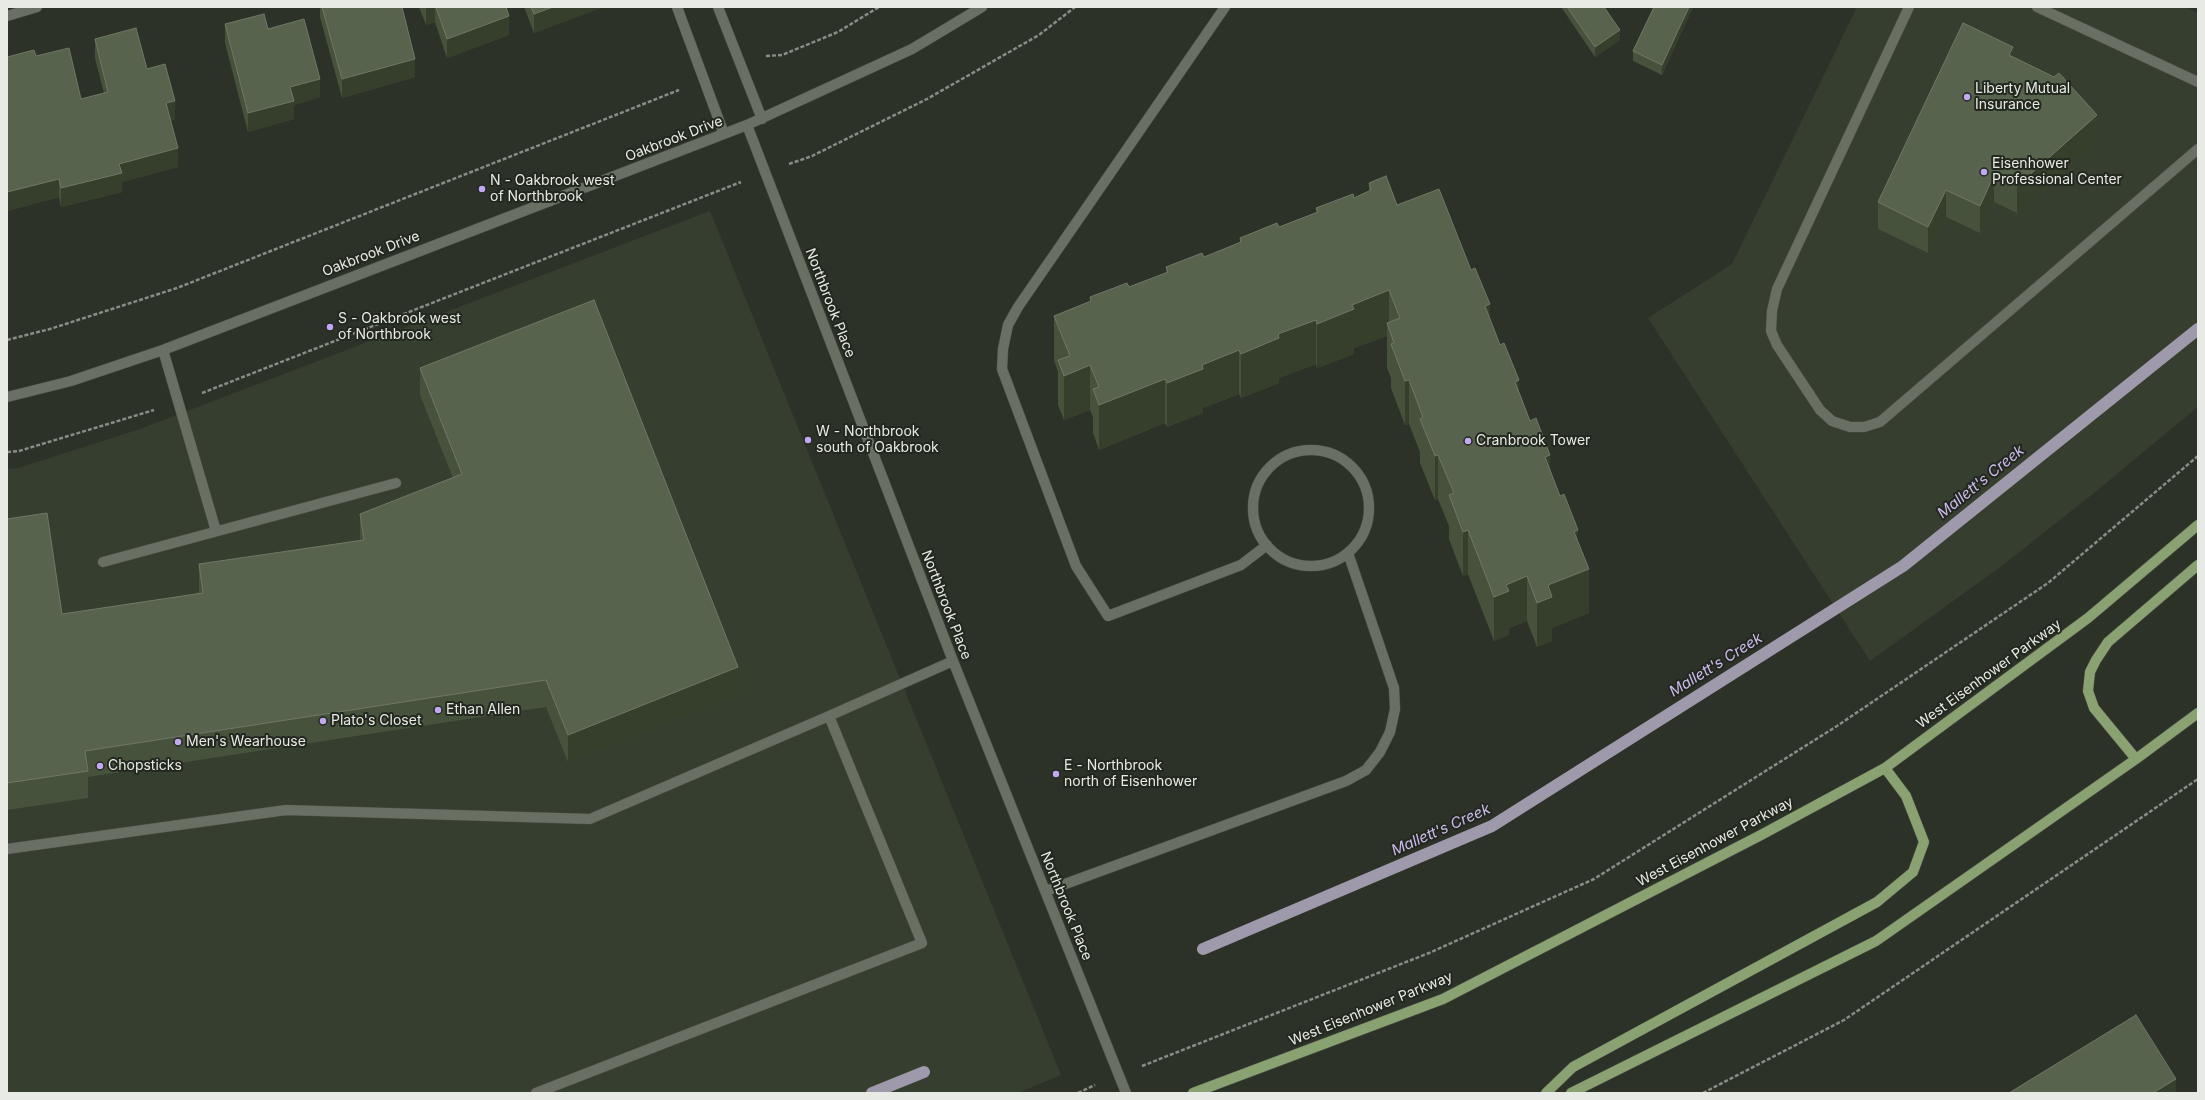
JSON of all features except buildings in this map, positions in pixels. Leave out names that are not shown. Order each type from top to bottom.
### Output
[{"type":"main road","name":"West Eisenhower Parkway","points":[[1193,1093],[1442,999],[1762,835],[1885,768],[2088,618],[2198,525]]},
{"type":"main road","points":[[2136,759],[2094,708],[2088,691],[2090,672],[2108,642],[2198,565]]},
{"type":"main road","points":[[1571,1093],[1876,941],[2136,759],[2198,713]]},
{"type":"main road","points":[[1546,1093],[1573,1067],[1877,902],[1913,872],[1924,842],[1906,796],[1885,768]]},
{"type":"street","points":[[7,16],[37,7]]},
{"type":"street","points":[[678,7],[724,134]]},
{"type":"street","points":[[718,7],[762,119]]},
{"type":"street","name":"Oakbrook Drive","points":[[7,397],[71,381],[163,350],[762,119],[912,49],[982,7]]},
{"type":"street","points":[[1225,7],[1018,307],[1008,325],[1003,349],[1002,369],[1076,566],[1108,616],[1241,565],[1266,545]]},
{"type":"street","points":[[1909,7],[1777,289],[1772,312],[1771,331],[1777,345],[1820,410],[1832,421],[1850,427],[1864,427],[1880,422],[2198,149]]},
{"type":"street","points":[[2037,7],[2198,82]]},
{"type":"street","name":"Northbrook Place","points":[[747,125],[953,661],[1046,891],[1117,1075],[1126,1093]]},
{"type":"street","points":[[163,350],[216,531]]},
{"type":"street","points":[[1317,449],[1338,456],[1356,471],[1367,490],[1369,513],[1363,535],[1348,553],[1328,564],[1306,566],[1284,559],[1266,545],[1256,525],[1253,502],[1260,480],[1274,463],[1294,452],[1317,449]]},
{"type":"street","points":[[103,562],[396,483]]},
{"type":"street","points":[[1046,891],[1346,781],[1366,770],[1380,752],[1390,732],[1395,709],[1394,688],[1348,553]]},
{"type":"street","points":[[7,849],[286,810],[590,819],[953,661]]},
{"type":"street","points":[[536,1093],[922,943],[829,716]]},
{"type":"path","points":[[760,56],[782,55],[838,32],[879,7]]},
{"type":"path","points":[[812,156],[934,95],[1039,35],[1075,7]]},
{"type":"path","points":[[7,340],[50,329],[176,288],[682,89]]},
{"type":"path","points":[[203,392],[711,194]]},
{"type":"path","points":[[7,452],[19,450],[137,416]]},
{"type":"path","points":[[1078,1093],[1117,1075],[1429,953],[1594,878],[1837,726],[2048,583],[2198,456]]},
{"type":"path","points":[[1703,1093],[1844,1020],[2198,779]]},
{"type":"shaded area","points":[[1857,7],[2185,7],[2198,13],[2198,407],[2094,493],[2003,565],[1870,661],[1648,318],[1732,264]]},
{"type":"shaded area","points":[[710,211],[1061,1075],[1018,1093],[7,1093],[7,469],[18,468],[140,429]]},
{"type":"waterway","name":"Mallett's Creek","points":[[1203,949],[1492,826],[1903,566],[2198,329]]},
{"type":"waterway","name":"Mallett's Creek","points":[[872,1093],[924,1072]]},
{"type":"place","name":"Liberty Mutual Insurance","points":[[1967,97]]},
{"type":"place","name":"Eisenhower Professional Center","points":[[1984,172]]},
{"type":"place","name":"N - Oakbrook west of Northbrook","points":[[482,189]]},
{"type":"place","name":"S - Oakbrook west of Northbrook","points":[[330,327]]},
{"type":"place","name":"W - Northbrook south of Oakbrook","points":[[808,440]]},
{"type":"place","name":"Cranbrook Tower","points":[[1468,441]]},
{"type":"place","name":"Ethan Allen","points":[[438,710]]},
{"type":"place","name":"Plato's Closet","points":[[323,721]]},
{"type":"place","name":"Men's Wearhouse","points":[[178,742]]},
{"type":"place","name":"Chopsticks","points":[[100,766]]},
{"type":"place","name":"E - Northbrook north of Eisenhower","points":[[1056,774]]}]
